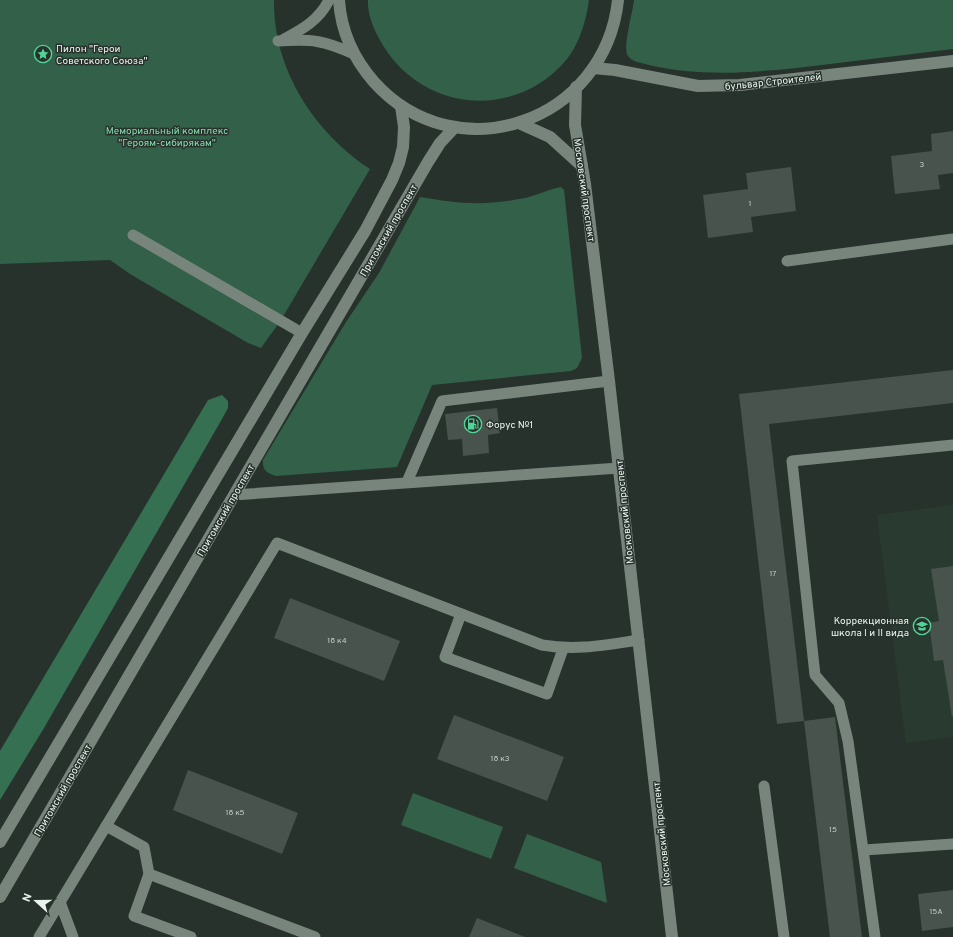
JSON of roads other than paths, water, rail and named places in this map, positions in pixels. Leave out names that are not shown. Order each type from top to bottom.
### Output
[{"type":"main road","points":[[339,0],[345,33],[354,54],[367,74],[382,91],[401,106],[418,116],[455,127],[478,128],[519,123],[560,103],[593,68],[608,42],[616,16],[618,0]]},
{"type":"main road","name":"бульвар Строителей","points":[[593,68],[615,70],[698,86],[740,85],[953,61]]},
{"type":"main road","name":"Московский проспект","points":[[576,87],[575,125],[582,166],[609,382],[672,937]]},
{"type":"main road","name":"Притомский проспект","points":[[0,842],[302,333],[365,231],[392,180],[403,147],[404,127],[401,106]]},
{"type":"main road","points":[[519,123],[550,136],[582,166]]},
{"type":"main road","name":"Притомский проспект","points":[[0,897],[428,162],[440,143],[455,127]]},
{"type":"lane","points":[[330,0],[316,19],[305,28],[278,41],[319,41],[331,44],[354,54]]},
{"type":"lane","points":[[133,235],[302,333]]},
{"type":"lane","points":[[787,261],[953,239]]},
{"type":"lane","points":[[407,482],[442,401],[609,382]]},
{"type":"lane","points":[[875,937],[848,741],[839,703],[815,675],[792,461],[953,445]]},
{"type":"lane","points":[[234,495],[619,468]]},
{"type":"lane","points":[[39,937],[277,543],[542,645],[563,649],[639,640]]},
{"type":"lane","points":[[461,614],[445,657],[547,694],[563,649]]},
{"type":"lane","points":[[764,786],[784,937]]},
{"type":"lane","points":[[106,826],[144,847],[149,874],[134,916],[191,937]]},
{"type":"lane","points":[[864,850],[953,844]]},
{"type":"lane","points":[[149,874],[314,937]]},
{"type":"lane","points":[[60,902],[73,937]]},
{"type":"place","name":"Пилон \"Герои Советского Союза\"","points":[[43,54]]},
{"type":"place","name":"Форус №1","points":[[473,424]]},
{"type":"place","name":"Коррекционная школа I и II вида","points":[[922,626]]},
{"type":"park label","name":"Мемориальный комплекс \"Героям-сибирякам\"","points":[[167,136]]}]
